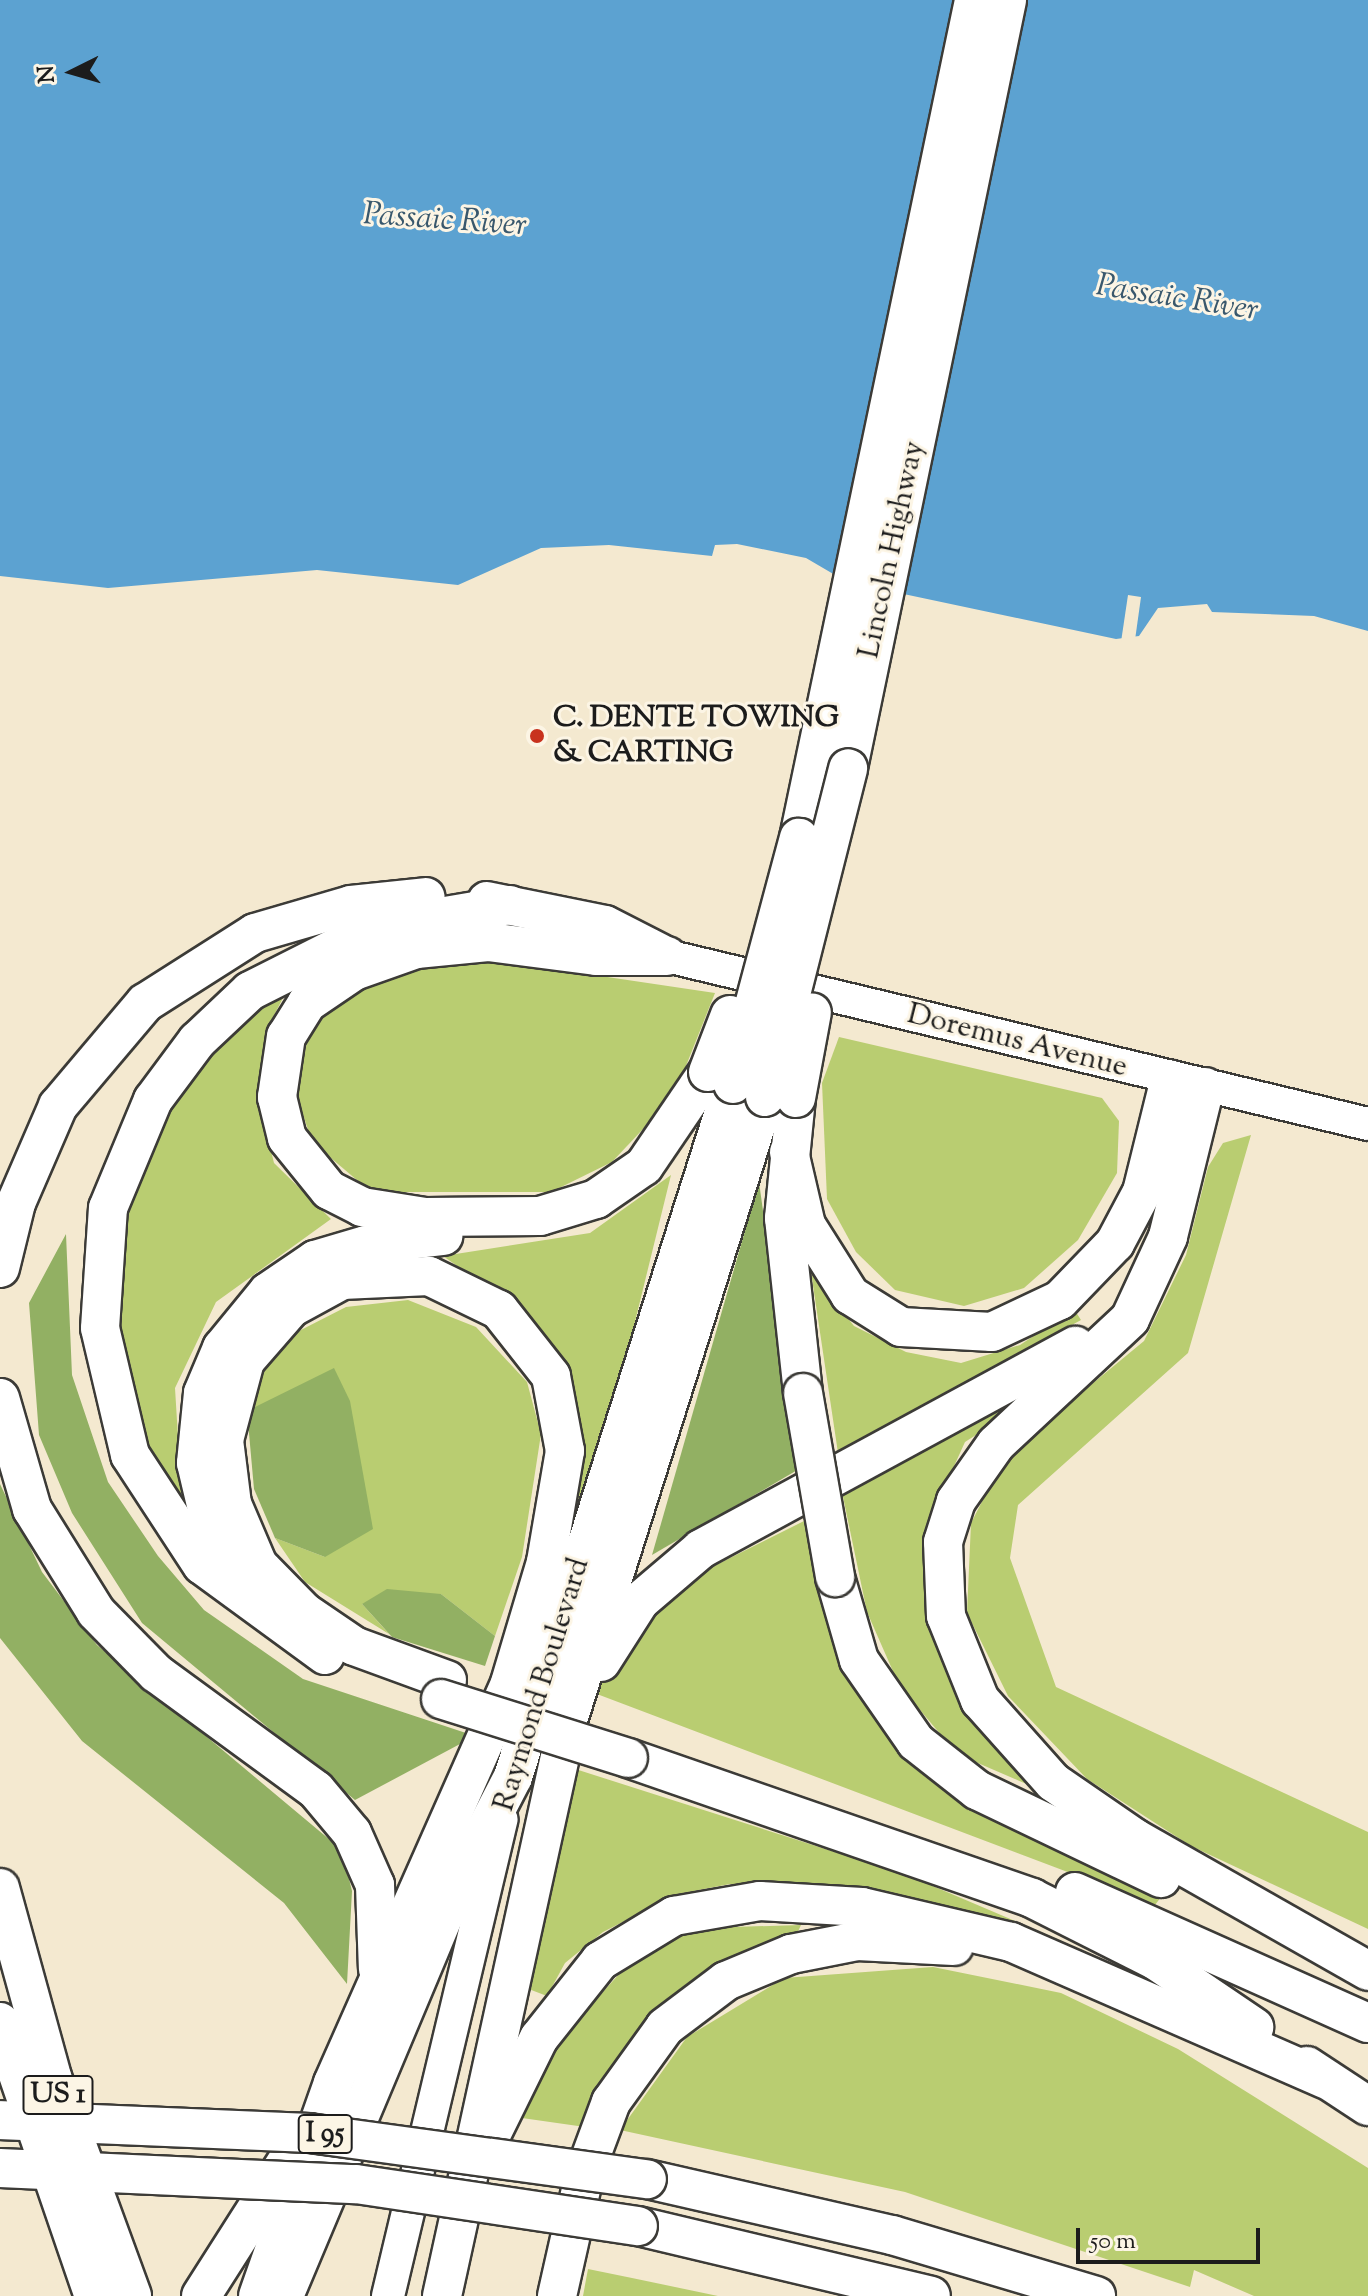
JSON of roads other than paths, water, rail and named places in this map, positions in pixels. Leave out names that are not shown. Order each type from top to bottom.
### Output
[{"type":"highway","name":"Lincoln Highway","points":[[751,1088],[799,838],[974,0]]},
{"type":"highway","name":"Lincoln Highway","points":[[751,1088],[848,768],[1007,0]]},
{"type":"highway","points":[[0,1268],[16,1203],[58,1106],[126,1020],[184,972],[255,933],[351,905],[419,897],[510,905],[605,925],[667,956]]},
{"type":"highway","points":[[510,905],[375,928],[250,991],[167,1080],[115,1184],[98,1305],[120,1430],[169,1524],[202,1565],[261,1613],[341,1664],[444,1689],[990,1858],[1368,2023]]},
{"type":"highway","points":[[520,1218],[401,1216],[329,1190],[299,1157],[280,1118],[277,1076],[296,1017],[336,979],[416,949],[512,942],[596,956],[667,956]]},
{"type":"highway","points":[[261,1613],[212,1530],[196,1463],[203,1393],[229,1337],[268,1292],[315,1260],[577,1207],[628,1179],[670,1135],[751,1088],[789,1152],[806,1225],[850,1295],[901,1327],[992,1332],[1060,1300],[1115,1243],[1142,1192],[1188,1083]]},
{"type":"highway","points":[[1188,1083],[1155,1268],[1130,1319],[968,1477],[943,1542],[946,1616],[971,1684],[1036,1767],[1092,1811],[1265,1915],[1368,1971]]},
{"type":"highway","name":"Raymond Boulevard","points":[[442,2296],[568,1720],[751,1088]]},
{"type":"highway","name":"Raymond Boulevard","points":[[513,1777],[751,1088]]},
{"type":"highway","points":[[789,1152],[786,1277],[803,1393],[835,1577],[870,1681],[935,1759],[1033,1819],[1189,1891],[1265,1915]]},
{"type":"highway","points":[[568,1720],[628,1616],[667,1574],[729,1532],[1053,1362],[1155,1268]]},
{"type":"highway","points":[[258,2296],[333,2083],[515,1668],[555,1520],[566,1436],[543,1361],[499,1310],[429,1276],[355,1277],[302,1299],[245,1361],[224,1440],[232,1504],[258,1565],[304,1612],[354,1646],[444,1689]]},
{"type":"highway","points":[[0,1398],[32,1509],[96,1612],[156,1673],[316,1790],[352,1833],[378,1903],[376,1988]]},
{"type":"highway","points":[[630,1748],[900,1847],[1062,1912],[1197,1984],[1325,2079],[1368,2106]]},
{"type":"highway","points":[[284,2296],[458,1883],[513,1777]]},
{"type":"highway","name":"US 1","points":[[0,1888],[52,2077],[132,2296]]},
{"type":"highway","points":[[455,2232],[497,2118],[566,1997],[618,1947],[674,1916],[760,1901],[862,1907],[1011,1942],[1101,1977],[1325,2079]]},
{"type":"highway","points":[[557,2296],[585,2172],[623,2080],[665,2027],[726,1981],[813,1948],[882,1940],[975,1949],[1101,1977]]},
{"type":"highway","name":"US 1","points":[[0,2022],[94,2296]]},
{"type":"highway","points":[[201,2296],[333,2083]]},
{"type":"highway","name":"I 95","points":[[0,2120],[309,2133],[647,2179],[892,2235],[1096,2296]]},
{"type":"highway","name":"I 95","points":[[0,2168],[342,2183],[638,2226],[931,2296]]},
{"type":"main road","name":"Doremus Avenue","points":[[667,956],[1368,1124]]},
{"type":"main road","name":"Raymond Boulevard","points":[[388,2296],[513,1777]]},
{"type":"water","name":"Passaic River","points":[[0,0],[1368,0],[1368,631],[1314,616],[1212,612],[1207,604],[1158,608],[1139,636],[1116,639],[847,582],[806,558],[737,544],[715,545],[712,556],[609,545],[541,548],[458,585],[317,570],[108,588],[0,576]]},
{"type":"place","name":"C. DENTE TOWING & CARTING","points":[[537,736]]}]
